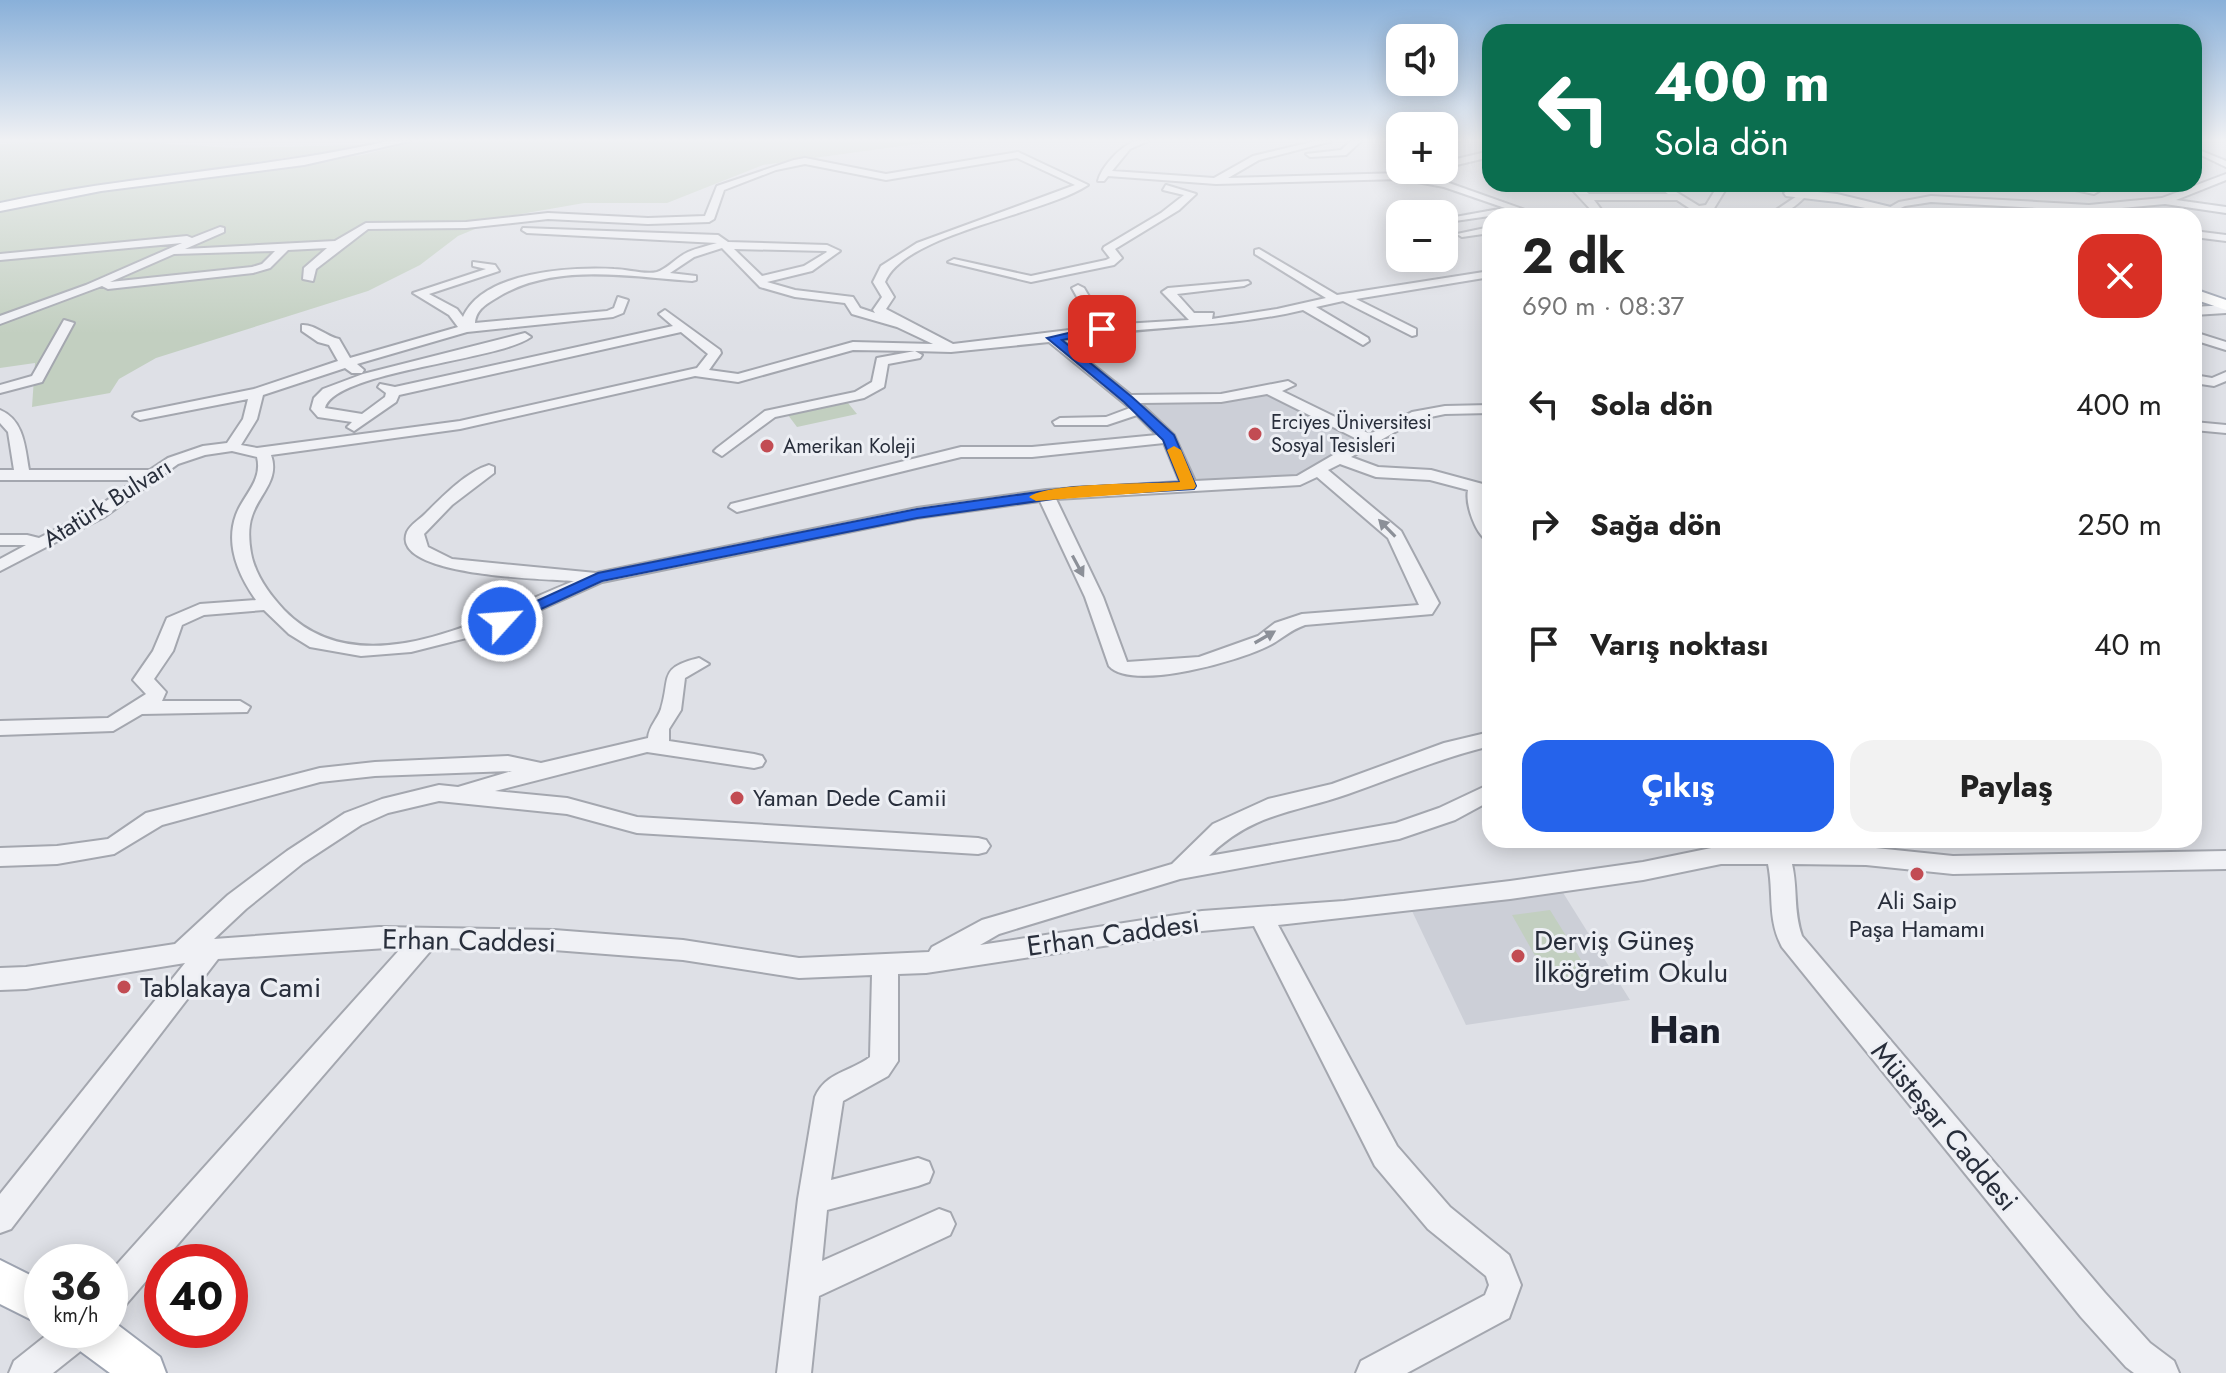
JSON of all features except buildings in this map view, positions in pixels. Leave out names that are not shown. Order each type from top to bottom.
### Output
[{"type":"main road","points":[[2202,297],[2226,307]]},
{"type":"main road","points":[[0,1281],[24,1294]]},
{"type":"main road","points":[[115,1348],[144,1373]]},
{"type":"street","points":[[714,205],[709,219],[720,241],[764,285],[795,293],[840,297],[849,300],[856,311],[901,324]]},
{"type":"street","points":[[951,348],[879,310],[888,297],[879,282],[885,268],[921,245],[1029,205]]},
{"type":"street","points":[[954,262],[1031,279],[1110,263],[1117,258],[1108,249],[1131,232],[1180,205]]},
{"type":"street","points":[[2050,205],[2089,208]]},
{"type":"street","points":[[2193,205],[2226,210]]},
{"type":"street","points":[[309,279],[307,274],[310,268],[366,226],[459,225],[548,216],[655,221],[709,219]]},
{"type":"street","points":[[1459,219],[1482,216]]},
{"type":"street","points":[[639,235],[655,221]]},
{"type":"street","points":[[0,320],[90,287],[220,230]]},
{"type":"street","points":[[527,230],[639,235],[835,251],[808,269],[759,280]]},
{"type":"street","points":[[1462,234],[1482,231]]},
{"type":"street","points":[[2202,235],[2226,238]]},
{"type":"street","points":[[0,257],[203,237]]},
{"type":"street","points":[[658,276],[690,255],[720,241]]},
{"type":"street","points":[[166,254],[338,244]]},
{"type":"street","points":[[90,287],[253,270],[266,266],[286,246]]},
{"type":"street","points":[[1259,252],[1339,298],[1412,332]]},
{"type":"street","points":[[465,328],[469,325],[472,311],[490,296],[513,281],[537,275],[570,258]]},
{"type":"street","points":[[465,328],[453,312],[419,293],[493,270],[477,264]]},
{"type":"street","points":[[537,275],[692,278]]},
{"type":"street","points":[[722,451],[770,414],[859,395],[879,384],[882,361],[951,348],[1052,338],[1102,329],[1222,322],[1339,298],[1482,275]]},
{"type":"street","points":[[1244,283],[1168,292],[1191,317],[1277,313]]},
{"type":"street","points":[[1078,288],[1102,329]]},
{"type":"street","points":[[140,416],[257,393],[465,328],[615,313],[622,300]]},
{"type":"street","points":[[1303,305],[1363,341]]},
{"type":"street","points":[[2202,310],[2226,307]]},
{"type":"street","points":[[665,314],[715,353],[701,372],[738,378],[842,348],[864,345],[951,348]]},
{"type":"street","points":[[579,315],[603,336]]},
{"type":"street","points":[[0,389],[37,379],[68,323]]},
{"type":"street","points":[[306,328],[322,339],[334,342],[346,363],[393,392],[603,336],[683,328]]},
{"type":"street","points":[[364,419],[328,416],[318,409],[324,395],[368,377],[525,337]]},
{"type":"street","points":[[1052,338],[1134,404],[1169,438],[1189,486]]},
{"type":"street","points":[[2202,338],[2226,346]]},
{"type":"street","name":"Atatürk Bulvarı","points":[[0,566],[98,514],[151,475],[189,455],[232,447],[259,452],[486,420],[701,372]]},
{"type":"street","points":[[2202,380],[2222,382]]},
{"type":"street","points":[[1060,422],[1098,423],[1134,404],[1221,398],[1288,385]]},
{"type":"street","points":[[1269,390],[1371,440]]},
{"type":"street","points":[[334,442],[391,399],[393,392]]},
{"type":"street","points":[[232,447],[250,419],[257,393]]},
{"type":"street","points":[[259,452],[266,459],[268,470],[243,517],[242,550],[251,579],[292,629],[318,643],[369,649],[413,646],[459,636],[502,621],[598,578],[917,513],[1046,495],[1289,482],[1320,471],[1412,416],[1427,412],[1482,409]]},
{"type":"street","points":[[0,414],[15,431],[22,475]]},
{"type":"street","points":[[2202,426],[2223,425]]},
{"type":"street","points":[[737,507],[961,452],[1032,452],[1169,438]]},
{"type":"street","points":[[0,456],[19,457]]},
{"type":"street","points":[[1342,459],[1376,472],[1431,475],[1482,489]]},
{"type":"street","points":[[489,470],[446,502],[415,533],[415,542],[422,552],[450,564],[598,578]]},
{"type":"street","points":[[1046,495],[1094,597],[1119,666],[1132,670],[1202,663],[1265,640],[1291,622],[1425,610],[1430,603],[1395,535],[1320,471]]},
{"type":"street","points":[[0,475],[151,475]]},
{"type":"street","points":[[1482,490],[1474,500],[1482,518]]},
{"type":"street","points":[[0,540],[27,540],[42,545]]},
{"type":"street","points":[[0,728],[113,724],[156,694],[143,680],[163,651],[174,622],[200,610],[269,604]]},
{"type":"street","points":[[658,747],[659,729],[671,710],[675,677],[683,669],[699,664]]},
{"type":"street","points":[[138,708],[240,707]]},
{"type":"street","points":[[1180,870],[1221,830],[1276,805],[1337,790],[1452,748],[1482,741]]},
{"type":"street","points":[[456,795],[541,770],[647,745],[754,761]]},
{"type":"street","points":[[0,857],[57,855],[114,846],[154,819],[320,775],[375,769],[508,763],[541,770]]},
{"type":"street","points":[[0,1218],[197,951],[237,902],[295,857],[353,819],[411,797],[439,793],[567,806],[637,825],[978,846]]},
{"type":"street","points":[[926,963],[991,927],[1180,870],[1399,831],[1447,814],[1482,796]]},
{"type":"street","points":[[2200,848],[2218,859]]},
{"type":"street","name":"Erhan Caddesi","points":[[0,979],[26,978],[197,951],[379,937],[554,940],[668,949],[799,968],[926,963],[1065,939],[1202,921],[1344,910],[1510,890],[1760,850],[1953,865],[2218,859]]},
{"type":"street","name":"Müsteşar Caddesi","points":[[1760,850],[1784,883],[1782,912],[1791,940],[2093,1305],[2138,1355],[2162,1373]]},
{"type":"street","points":[[1261,916],[1386,1156],[1417,1196],[1463,1239],[1490,1258],[1502,1276],[1504,1293],[1497,1306],[1373,1373]]},
{"type":"street","points":[[128,1277],[426,938]]},
{"type":"street","points":[[794,1373],[813,1199],[829,1097],[837,1086],[874,1072],[886,1055],[885,965]]},
{"type":"street","points":[[813,1199],[918,1172]]},
{"type":"street","points":[[802,1287],[939,1224]]},
{"type":"street","points":[[26,1373],[57,1348]]},
{"type":"shaded area","name":"Erciyes Üniversitesi Sosyal Tesisleri","points":[[1271,391],[1284,403],[1358,442],[1297,480],[1191,483],[1173,438],[1133,401]]},
{"type":"shaded area","name":"Derviş Güneş İlköğretim Okulu","points":[[1562,891],[1630,1000],[1466,1025],[1412,911]]},
{"type":"green space","points":[[20,205],[572,205],[504,217],[458,236],[420,265],[368,291],[156,358],[119,379],[110,393],[32,407],[35,363],[0,368],[0,209]]},
{"type":"green space","points":[[848,403],[857,414],[797,427],[788,415]]},
{"type":"green space","points":[[1550,910],[1591,976],[1550,982],[1512,915]]},
{"type":"slow traffic","points":[[1036,497],[1074,491],[1189,486],[1174,450]]},
{"type":"place","name":"Erciyes Üniversitesi Sosyal Tesisleri","points":[[1255,434]]},
{"type":"place","name":"Amerikan Koleji","points":[[767,446]]},
{"type":"place","name":"Yaman Dede Camii","points":[[737,798]]},
{"type":"place","name":"Ali Saip Paşa Hamamı","points":[[1917,874]]},
{"type":"place","name":"Derviş Güneş İlköğretim Okulu","points":[[1518,956]]},
{"type":"place","name":"Tablakaya Cami","points":[[124,987]]},
{"type":"district","name":"Han","points":[[1685,1030]]},
{"type":"route","points":[[502,621],[574,586],[598,578],[917,513],[1074,491],[1189,486],[1169,438],[1128,399],[1052,338],[1102,329]]}]
